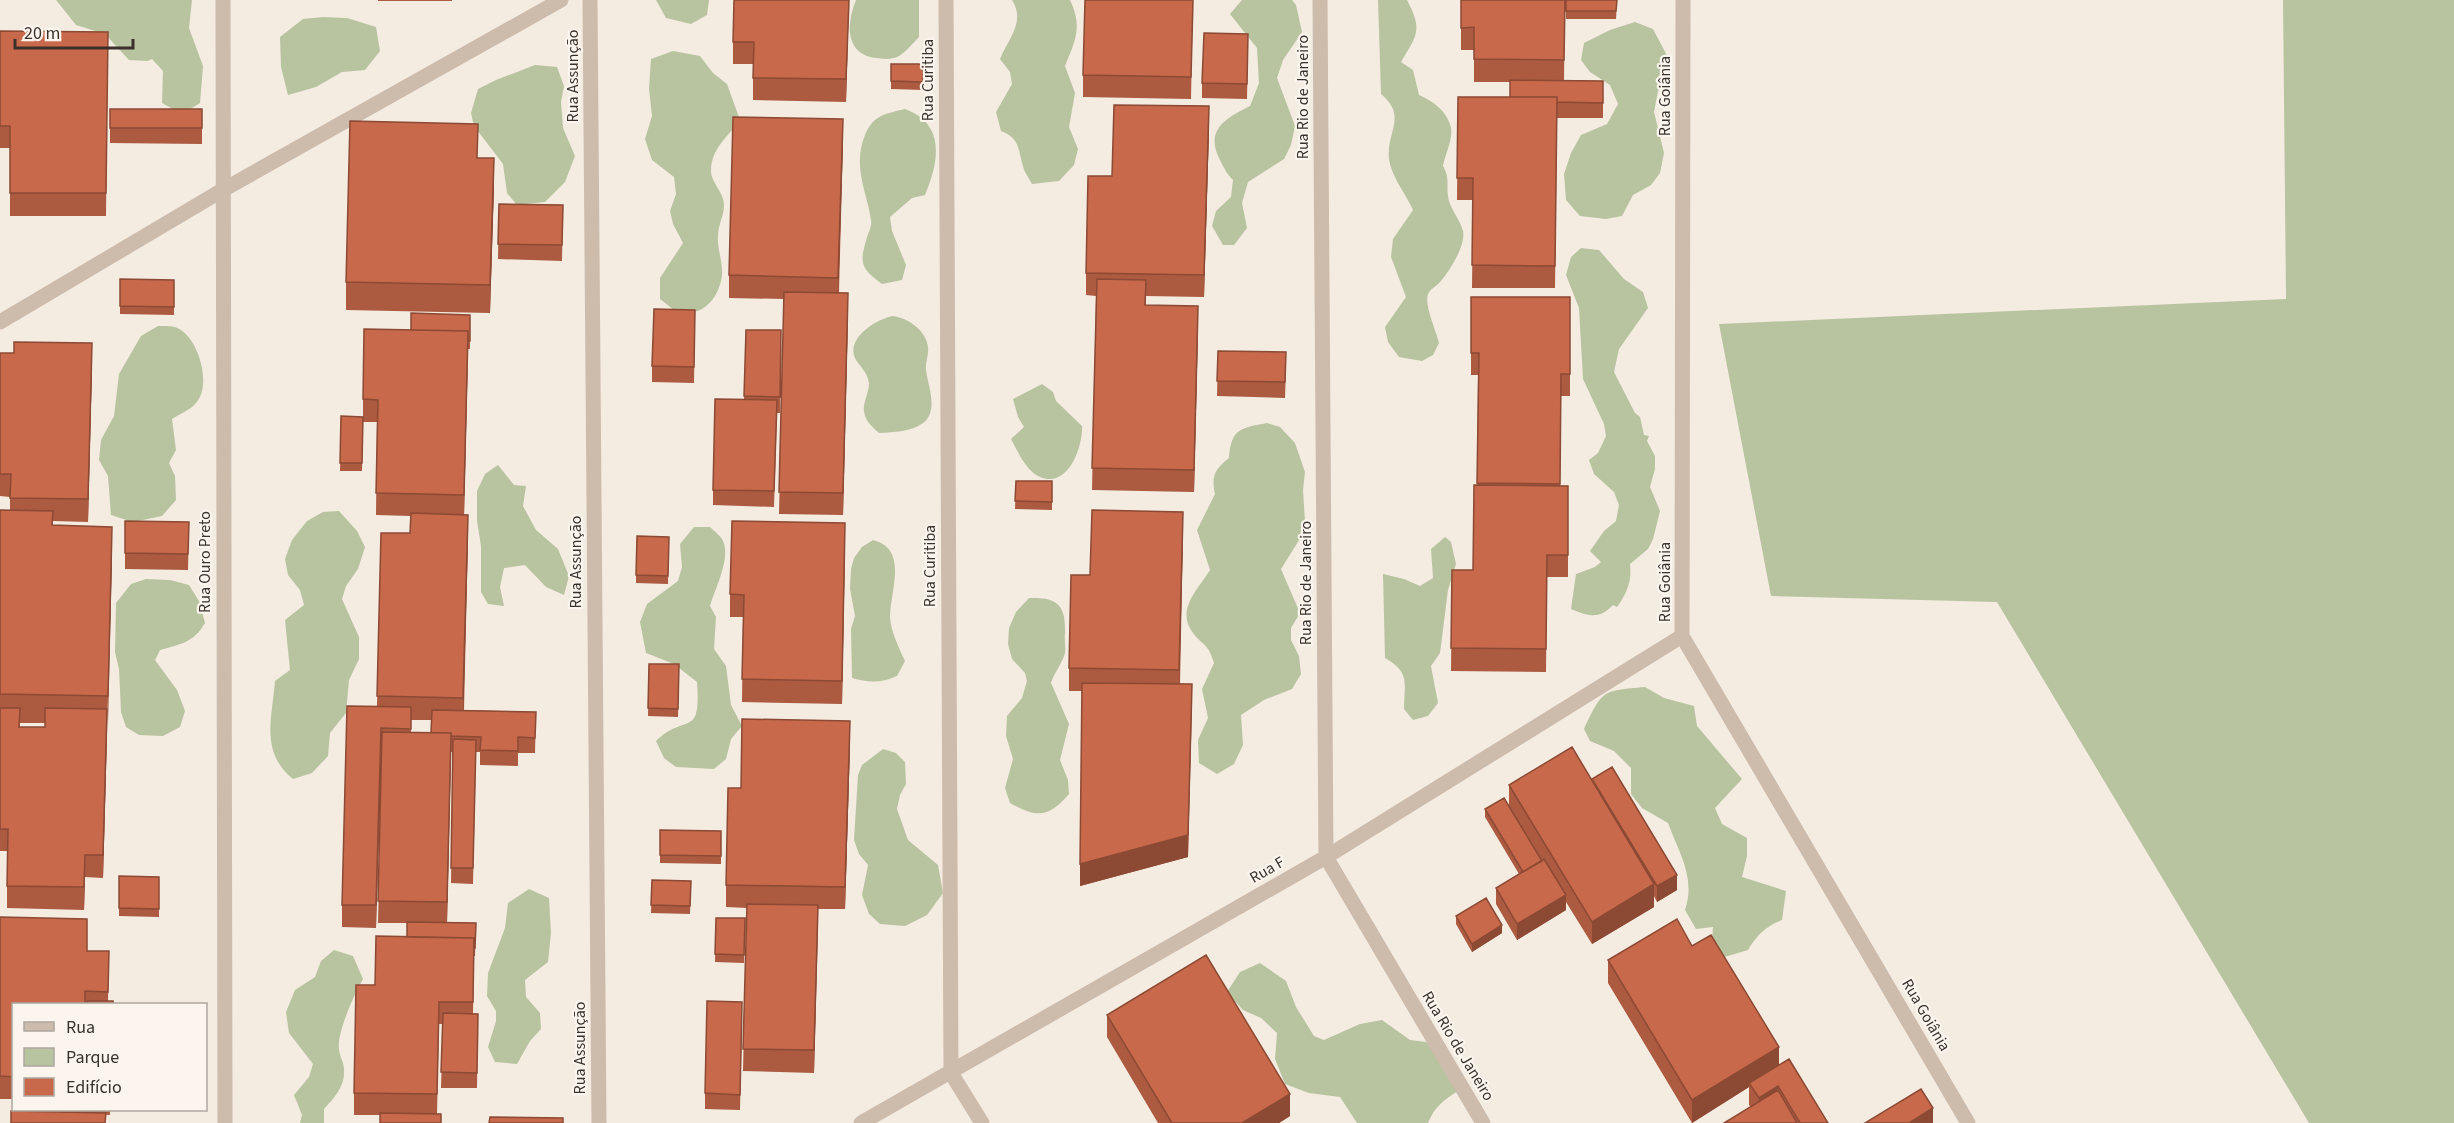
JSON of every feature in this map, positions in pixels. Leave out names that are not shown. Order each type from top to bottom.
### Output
[{"type":"street","name":"Rua Ouro Preto","points":[[223,0],[221,191],[225,1123]]},
{"type":"street","points":[[0,322],[221,191],[561,0]]},
{"type":"street","name":"Rua Assunção","points":[[590,0],[599,1123]]},
{"type":"street","name":"Rua Curitiba","points":[[946,0],[951,1073]]},
{"type":"street","name":"Rua Rio de Janeiro","points":[[1320,0],[1326,857],[1483,1123]]},
{"type":"street","name":"Rua Goiânia","points":[[1683,0],[1682,636],[1968,1123]]},
{"type":"street","name":"Rua F","points":[[861,1123],[1326,857],[1682,636]]},
{"type":"street","points":[[951,1073],[982,1123]]},
{"type":"green space","points":[[56,0],[192,0],[189,28],[203,66],[200,103],[182,114],[162,103],[163,71],[152,59],[148,61],[129,60],[105,34],[76,25]]},
{"type":"green space","points":[[656,0],[709,0],[707,15],[691,24],[666,18]]},
{"type":"green space","points":[[856,0],[919,0],[919,37],[899,56],[890,59],[876,58],[858,51],[853,44],[850,28]]},
{"type":"green space","points":[[1012,0],[1070,0],[1074,10],[1076,34],[1065,66],[1075,93],[1069,127],[1078,149],[1074,165],[1059,181],[1032,184],[1015,141],[1001,131],[996,112],[1012,84],[1010,72],[1000,59],[1016,23],[1016,8]]},
{"type":"green space","points":[[1242,0],[1292,0],[1296,5],[1302,32],[1283,60],[1277,78],[1295,126],[1291,145],[1284,159],[1248,182],[1242,203],[1247,228],[1234,245],[1223,245],[1212,226],[1216,211],[1231,197],[1233,180],[1224,168],[1216,150],[1216,133],[1226,120],[1250,106],[1259,83],[1257,48],[1230,14]]},
{"type":"green space","points":[[1378,0],[1407,0],[1415,19],[1416,32],[1401,62],[1413,70],[1419,95],[1439,108],[1447,117],[1451,128],[1450,142],[1443,166],[1447,175],[1449,201],[1462,227],[1463,237],[1453,264],[1428,294],[1429,311],[1439,343],[1433,355],[1422,361],[1399,357],[1388,342],[1385,327],[1406,297],[1391,257],[1393,239],[1413,210],[1389,159],[1395,117],[1389,102],[1381,94]]},
{"type":"green space","points":[[2283,0],[2454,0],[2454,1123],[2309,1123],[1997,602],[1771,596],[1719,324],[2286,299]]},
{"type":"green space","points":[[347,18],[376,27],[380,51],[365,70],[342,72],[316,87],[288,95],[281,67],[280,37],[303,19]]},
{"type":"green space","points":[[1635,22],[1653,29],[1672,65],[1658,91],[1654,112],[1664,153],[1660,173],[1651,185],[1633,195],[1622,216],[1606,219],[1580,216],[1566,200],[1564,174],[1571,153],[1581,135],[1607,124],[1618,104],[1610,85],[1590,72],[1581,60],[1584,43],[1610,30]]},
{"type":"green space","points":[[673,51],[700,56],[713,73],[727,84],[740,120],[717,149],[711,171],[724,205],[718,236],[722,270],[719,289],[706,306],[687,313],[676,311],[660,299],[660,278],[683,243],[673,224],[670,211],[676,194],[674,177],[652,160],[645,139],[652,116],[649,89],[651,59]]},
{"type":"green space","points":[[535,65],[557,67],[564,86],[561,102],[563,128],[575,156],[565,182],[545,202],[517,205],[507,193],[503,164],[474,126],[471,113],[478,89]]},
{"type":"green space","points":[[905,109],[927,124],[936,145],[936,157],[925,195],[912,198],[890,217],[892,231],[906,265],[902,280],[882,284],[869,273],[863,263],[863,251],[871,222],[861,173],[860,154],[865,135],[872,123],[888,113]]},
{"type":"green space","points":[[1581,248],[1599,250],[1624,279],[1643,292],[1648,308],[1619,349],[1614,372],[1635,413],[1640,417],[1644,435],[1649,436],[1647,441],[1655,456],[1655,469],[1650,487],[1660,511],[1648,549],[1630,564],[1629,581],[1621,602],[1617,607],[1613,605],[1598,615],[1571,609],[1576,574],[1595,567],[1601,562],[1590,551],[1604,531],[1616,521],[1619,505],[1614,492],[1594,474],[1589,460],[1598,453],[1606,436],[1604,424],[1583,379],[1579,308],[1566,275],[1571,257]]},
{"type":"green space","points":[[893,316],[905,319],[915,326],[927,341],[926,370],[932,405],[928,418],[918,426],[902,431],[879,433],[868,422],[864,413],[869,384],[853,352],[854,345],[864,331],[878,321]]},
{"type":"green space","points":[[158,326],[176,327],[193,344],[201,364],[203,386],[201,395],[194,405],[172,419],[176,450],[169,463],[175,476],[176,500],[162,516],[133,522],[111,515],[108,476],[99,460],[101,440],[114,416],[119,374],[141,336]]},
{"type":"green space","points":[[1042,384],[1053,392],[1056,401],[1082,426],[1080,445],[1071,465],[1057,478],[1048,479],[1038,476],[1030,469],[1011,439],[1024,427],[1018,417],[1013,399]]},
{"type":"green space","points":[[1267,423],[1280,427],[1295,443],[1305,472],[1303,490],[1305,522],[1301,537],[1281,569],[1300,613],[1291,628],[1291,640],[1299,656],[1301,674],[1292,689],[1264,700],[1241,715],[1243,745],[1234,764],[1217,774],[1199,763],[1198,740],[1208,718],[1202,689],[1214,663],[1208,648],[1193,633],[1188,624],[1188,608],[1191,600],[1210,570],[1197,530],[1215,494],[1215,473],[1229,458],[1235,436],[1239,431],[1250,426]]},
{"type":"green space","points":[[498,465],[514,485],[526,486],[523,506],[536,530],[558,549],[569,576],[564,595],[546,587],[525,565],[504,568],[500,587],[504,606],[488,604],[481,592],[481,546],[477,521],[477,491],[485,474]]},
{"type":"green space","points":[[339,511],[357,531],[365,547],[358,569],[346,586],[342,599],[359,637],[359,659],[349,680],[346,713],[330,733],[328,756],[312,773],[293,779],[276,758],[270,734],[275,681],[290,670],[285,620],[304,605],[300,590],[288,575],[285,559],[292,540],[307,521],[323,512]]},
{"type":"green space","points":[[694,527],[710,527],[722,539],[725,548],[724,565],[710,606],[716,617],[714,649],[726,666],[731,705],[742,726],[731,739],[726,759],[714,769],[676,767],[664,758],[656,741],[694,719],[698,700],[697,682],[674,664],[646,653],[640,622],[647,604],[678,581],[682,567],[680,544]]},
{"type":"green space","points":[[1445,537],[1451,542],[1456,564],[1448,590],[1440,653],[1431,666],[1438,703],[1428,716],[1413,720],[1404,709],[1405,685],[1402,674],[1393,663],[1385,658],[1383,574],[1420,586],[1433,578],[1431,549]]},
{"type":"green space","points":[[873,540],[884,545],[891,552],[894,561],[890,617],[905,661],[897,676],[875,682],[852,678],[851,629],[855,616],[850,589],[854,558],[862,547]]},
{"type":"green space","points":[[146,579],[170,580],[189,585],[199,601],[205,623],[191,639],[160,650],[155,660],[177,690],[185,711],[180,727],[163,736],[139,735],[126,727],[121,712],[119,669],[115,652],[116,603],[131,584]]},
{"type":"green space","points":[[1029,598],[1053,601],[1062,610],[1065,624],[1065,653],[1051,683],[1069,724],[1060,760],[1068,780],[1069,794],[1055,808],[1042,813],[1028,811],[1010,803],[1005,788],[1013,759],[1006,736],[1007,716],[1022,698],[1027,681],[1025,673],[1012,659],[1008,644],[1009,628],[1016,612]]},
{"type":"green space","points":[[1645,687],[1664,698],[1694,706],[1697,726],[1742,779],[1715,808],[1722,824],[1747,838],[1747,856],[1742,877],[1786,891],[1782,920],[1762,932],[1748,950],[1721,958],[1712,940],[1713,927],[1696,929],[1685,910],[1689,887],[1687,876],[1668,823],[1642,808],[1631,794],[1631,768],[1614,751],[1590,741],[1584,729],[1600,699],[1606,694]]},
{"type":"green space","points":[[883,749],[896,753],[905,762],[906,784],[900,795],[897,809],[908,840],[938,865],[943,893],[927,915],[905,926],[880,924],[869,914],[862,895],[868,865],[859,854],[854,840],[858,775],[862,765]]},
{"type":"green space","points":[[529,889],[549,898],[551,933],[548,962],[525,980],[526,997],[540,1013],[541,1029],[530,1041],[517,1064],[495,1062],[488,1047],[496,1021],[496,1011],[487,996],[488,973],[505,928],[508,903]]},
{"type":"green space","points":[[334,950],[353,956],[363,979],[352,1001],[339,1041],[344,1077],[337,1094],[324,1109],[324,1123],[300,1123],[302,1115],[294,1095],[309,1077],[313,1064],[289,1033],[286,1012],[295,990],[315,977],[321,961]]},
{"type":"green space","points":[[1260,963],[1286,981],[1296,1007],[1314,1036],[1324,1040],[1360,1024],[1382,1020],[1410,1040],[1426,1042],[1442,1060],[1458,1091],[1440,1104],[1428,1123],[1357,1123],[1340,1097],[1309,1093],[1285,1084],[1275,1059],[1277,1033],[1261,1018],[1243,1010],[1227,992],[1240,972]]},
{"type":"building","points":[[734,0],[849,0],[846,79],[753,78],[754,42],[733,42]]},
{"type":"building","points":[[1085,0],[1193,0],[1191,77],[1083,75]]},
{"type":"building","points":[[1461,0],[1565,0],[1564,60],[1474,59],[1474,27],[1461,28]]},
{"type":"building","points":[[1566,0],[1617,0],[1616,11],[1566,11]]},
{"type":"building","points":[[0,31],[108,32],[106,193],[10,193],[10,126],[0,126]]},
{"type":"building","points":[[1204,33],[1248,34],[1247,84],[1202,83]]},
{"type":"building","points":[[891,64],[923,64],[923,82],[891,81]]},
{"type":"building","points":[[1510,80],[1603,81],[1603,103],[1557,102],[1557,97],[1510,97]]},
{"type":"building","points":[[1458,97],[1557,97],[1555,266],[1472,265],[1473,178],[1457,178]]},
{"type":"building","points":[[1114,105],[1209,106],[1204,275],[1086,273],[1088,176],[1112,176]]},
{"type":"building","points":[[110,109],[202,109],[202,128],[110,128]]},
{"type":"building","points":[[733,117],[843,119],[838,278],[729,275]]},
{"type":"building","points":[[350,121],[478,124],[477,158],[494,158],[490,285],[346,282]]},
{"type":"building","points":[[499,204],[563,205],[562,245],[498,244]]},
{"type":"building","points":[[120,279],[174,280],[174,307],[120,306]]},
{"type":"building","points":[[1097,279],[1146,280],[1145,305],[1198,306],[1194,470],[1092,468]]},
{"type":"building","points":[[784,292],[848,293],[843,493],[779,492]]},
{"type":"building","points":[[1471,297],[1570,297],[1570,374],[1561,374],[1560,484],[1477,483],[1479,353],[1471,353]]},
{"type":"building","points":[[654,309],[695,310],[694,367],[652,366]]},
{"type":"building","points":[[411,313],[470,315],[470,341],[468,341],[468,331],[411,330]]},
{"type":"building","points":[[364,329],[468,331],[464,495],[376,493],[378,400],[363,399]]},
{"type":"building","points":[[746,330],[781,330],[780,397],[744,396]]},
{"type":"building","points":[[14,342],[92,343],[88,499],[10,498],[11,474],[0,474],[0,353],[14,353]]},
{"type":"building","points":[[1218,351],[1286,352],[1285,382],[1217,381]]},
{"type":"building","points":[[715,399],[777,400],[774,491],[713,490]]},
{"type":"building","points":[[341,416],[363,417],[362,463],[340,463]]},
{"type":"building","points":[[1016,481],[1052,481],[1052,502],[1015,501]]},
{"type":"building","points":[[1474,485],[1568,486],[1568,555],[1547,555],[1546,649],[1451,648],[1452,570],[1473,570]]},
{"type":"building","points":[[0,510],[53,511],[52,525],[112,527],[108,696],[0,694]]},
{"type":"building","points":[[1092,510],[1183,512],[1179,670],[1069,668],[1071,575],[1090,575]]},
{"type":"building","points":[[411,513],[468,515],[463,698],[377,696],[381,533],[410,533]]},
{"type":"building","points":[[125,521],[189,522],[188,554],[125,553]]},
{"type":"building","points":[[732,521],[845,523],[842,681],[742,679],[744,595],[730,594]]},
{"type":"building","points":[[637,536],[669,537],[668,576],[636,575]]},
{"type":"building","points":[[649,664],[679,664],[678,709],[648,708]]},
{"type":"building","points":[[1082,683],[1192,684],[1188,835],[1080,864]]},
{"type":"building","points":[[347,706],[411,707],[411,729],[381,728],[376,905],[342,905]]},
{"type":"building","points":[[0,708],[20,708],[19,727],[45,727],[45,708],[107,709],[103,855],[85,855],[84,887],[7,886],[8,829],[0,829]]},
{"type":"building","points":[[432,710],[536,712],[535,738],[518,737],[518,751],[480,750],[481,737],[431,733]]},
{"type":"building","points":[[742,719],[850,721],[845,887],[726,885],[728,788],[741,788]]},
{"type":"building","points":[[382,732],[451,733],[447,902],[378,901]]},
{"type":"building","points":[[453,739],[476,740],[473,868],[451,868]]},
{"type":"building","points":[[1572,747],[1654,884],[1592,922],[1509,785]]},
{"type":"building","points":[[1612,767],[1677,875],[1657,886],[1592,779]]},
{"type":"building","points":[[1504,798],[1542,861],[1523,872],[1485,809]]},
{"type":"building","points":[[660,830],[721,831],[721,856],[660,855]]},
{"type":"building","points":[[1544,859],[1566,895],[1517,924],[1496,888]]},
{"type":"building","points":[[119,876],[159,877],[159,909],[119,908]]},
{"type":"building","points":[[652,880],[691,881],[690,906],[651,905]]},
{"type":"building","points":[[1486,898],[1502,925],[1472,944],[1456,916]]},
{"type":"building","points":[[747,904],[818,905],[814,1050],[743,1049]]},
{"type":"building","points":[[0,917],[87,919],[87,951],[109,951],[108,992],[85,991],[85,1003],[12,1003],[12,1077],[0,1076]]},
{"type":"building","points":[[716,918],[745,918],[744,955],[715,954]]},
{"type":"building","points":[[1677,919],[1692,946],[1711,935],[1779,1047],[1692,1100],[1608,960]]},
{"type":"building","points":[[407,922],[476,923],[475,948],[474,938],[407,937]]},
{"type":"building","points":[[376,936],[474,938],[473,1002],[439,1002],[437,1094],[354,1093],[356,985],[375,985]]},
{"type":"building","points":[[1206,955],[1290,1094],[1242,1123],[1172,1123],[1107,1015]]},
{"type":"building","points":[[87,1001],[113,1001],[113,1003],[87,1003]]},
{"type":"building","points":[[707,1001],[742,1002],[740,1095],[705,1093]]},
{"type":"building","points":[[443,1013],[478,1014],[477,1073],[441,1072]]},
{"type":"building","points":[[1789,1059],[1828,1123],[1800,1123],[1778,1086],[1759,1098],[1749,1083]]},
{"type":"building","points":[[1921,1089],[1933,1108],[1909,1123],[1865,1123]]},
{"type":"building","points":[[1778,1090],[1797,1123],[1724,1123]]},
{"type":"building","points":[[11,1111],[106,1113],[105,1123],[11,1123]]},
{"type":"building","points":[[380,1113],[441,1114],[441,1123],[380,1123]]},
{"type":"building","points":[[490,1117],[563,1118],[563,1123],[489,1123]]}]
